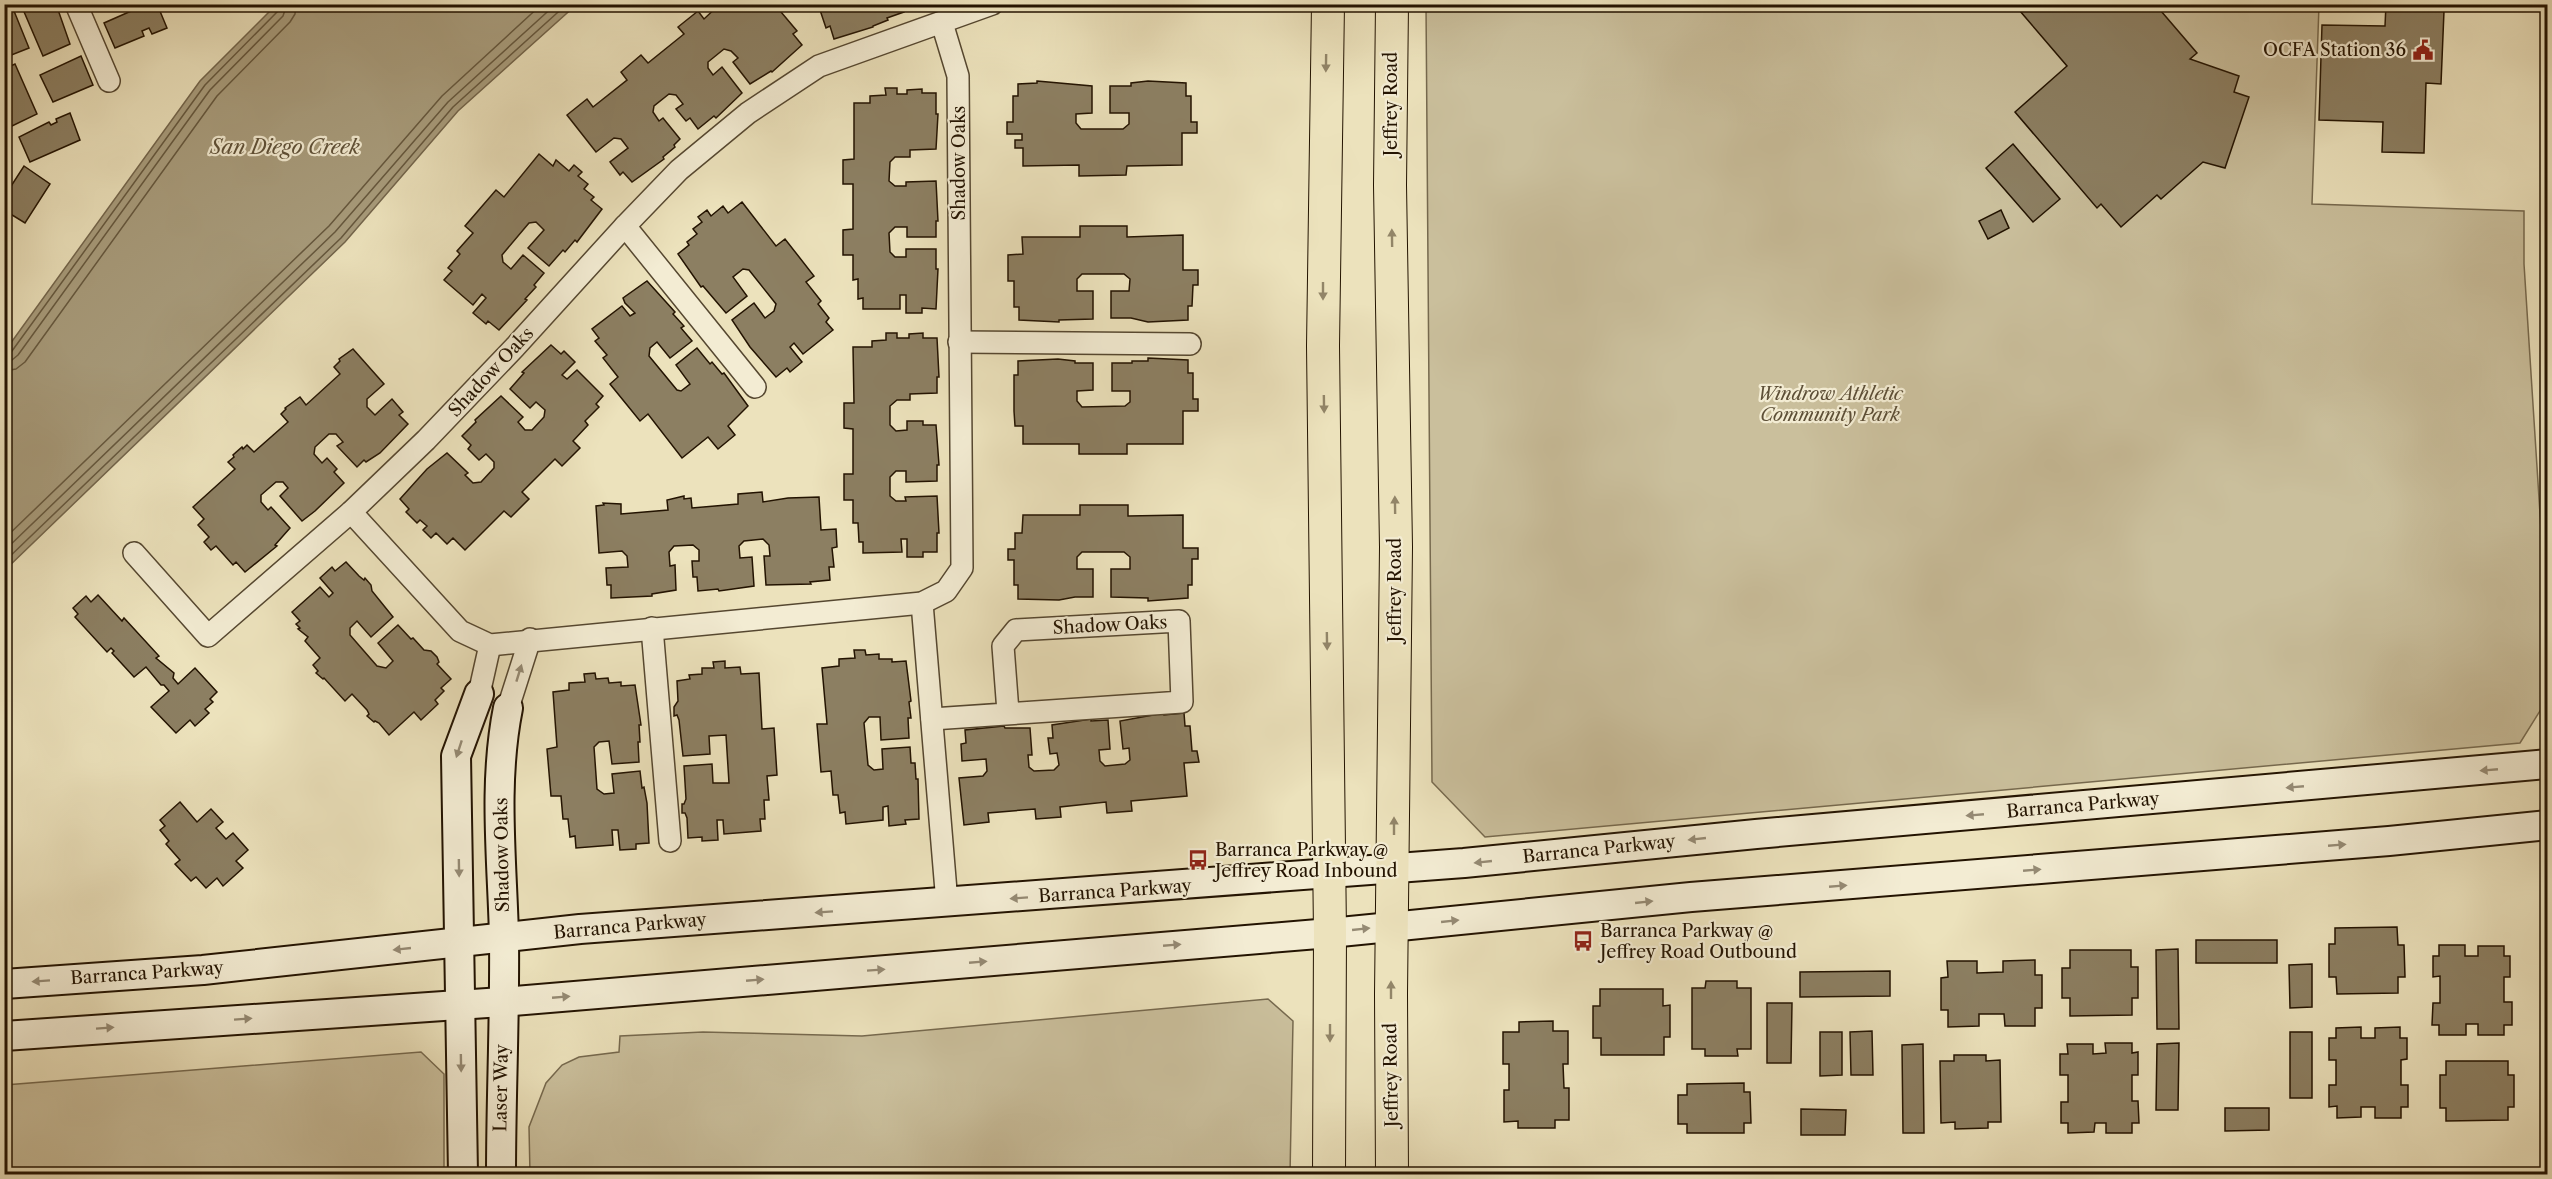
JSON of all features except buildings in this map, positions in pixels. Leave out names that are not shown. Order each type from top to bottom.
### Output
[{"type":"main road","points":[[1328,4],[1323,346],[1330,933],[1329,1174]]},
{"type":"main road","name":"Jeffrey Road","points":[[1392,4],[1390,185],[1396,536],[1394,868],[1391,926],[1392,1174]]},
{"type":"main road","points":[[463,1174],[456,756],[479,694]]},
{"type":"main road","name":"Shadow Oaks","points":[[502,1002],[504,938],[499,810],[503,734],[508,708]]},
{"type":"main road","name":"Barranca Parkway","points":[[4,984],[203,970],[580,929],[1328,875],[1756,834],[2547,764]]},
{"type":"main road","points":[[4,1036],[502,1002],[1330,933],[1702,896],[2377,842],[2547,825]]},
{"type":"main road","name":"Laser Way","points":[[501,1174],[502,1002]]},
{"type":"street","points":[[76,4],[109,81]]},
{"type":"street","name":"Shadow Oaks","points":[[134,553],[208,636],[351,512],[434,432],[679,170],[748,113],[819,66],[992,4]]},
{"type":"street","name":"Shadow Oaks","points":[[490,645],[530,639],[922,603],[946,591],[962,568],[958,76],[942,23]]},
{"type":"street","points":[[625,226],[755,387]]},
{"type":"street","points":[[959,342],[1190,344]]},
{"type":"street","points":[[351,512],[460,631],[490,645],[479,694]]},
{"type":"street","points":[[922,603],[947,903]]},
{"type":"street","name":"Shadow Oaks","points":[[932,719],[1008,712],[1182,702],[1179,621],[1016,630],[1003,646],[1008,712]]},
{"type":"street","points":[[652,628],[670,841]]},
{"type":"street","name":"Shadow Oaks","points":[[508,708],[530,639]]},
{"type":"green space","name":"Windrow Athletic Community Park","points":[[1426,5],[2319,5],[2312,204],[2524,211],[2524,264],[2547,623],[2548,698],[2520,743],[1485,837],[1432,782]]},
{"type":"green space","points":[[1268,999],[1293,1021],[1290,1174],[530,1174],[529,1127],[546,1083],[562,1065],[579,1057],[619,1052],[620,1036],[703,1032],[862,1036]]},
{"type":"green space","points":[[421,1052],[444,1074],[444,1174],[5,1174],[5,1085]]},
{"type":"water","name":"San Diego Creek","points":[[276,5],[576,5],[458,111],[345,242],[5,570],[5,351],[200,81]]},
{"type":"place","name":"OCFA Station 36","points":[[2423,50]]},
{"type":"place","name":"Barranca Parkway @ Jeffrey Road Inbound","points":[[1198,860]]},
{"type":"place","name":"Barranca Parkway @ Jeffrey Road Outbound","points":[[1583,941]]}]
